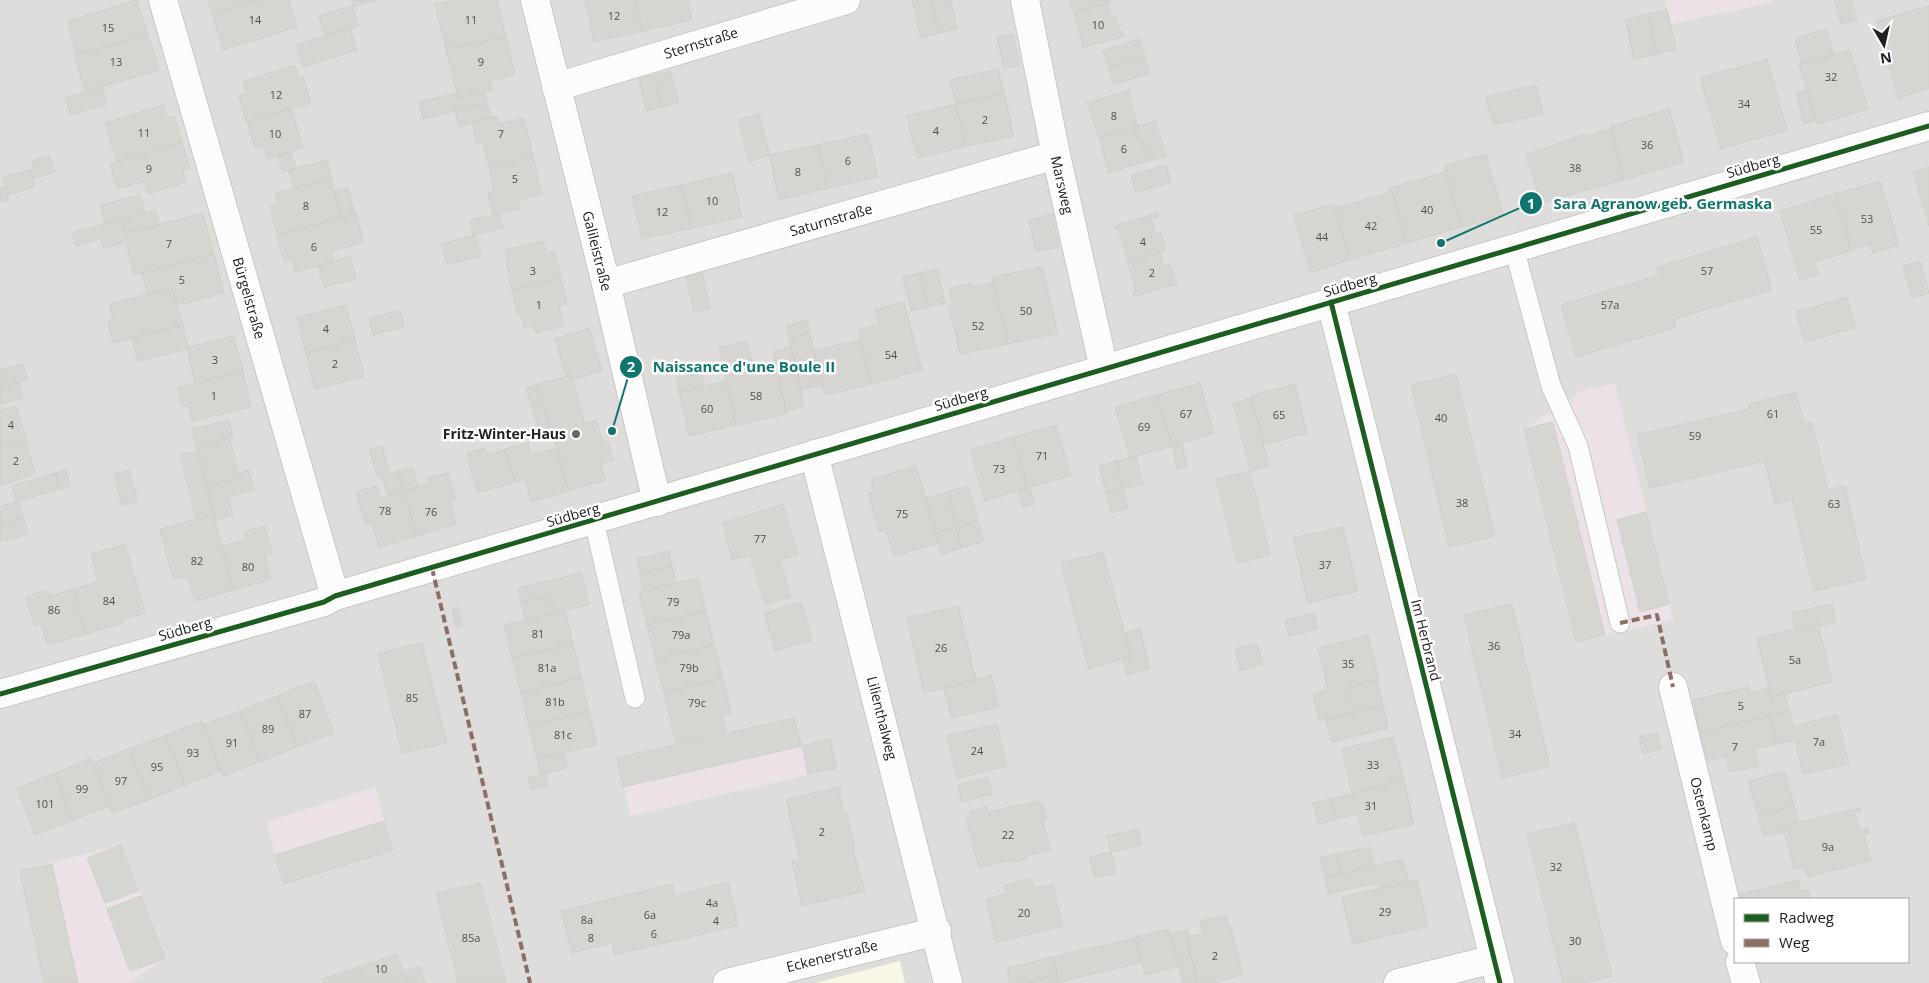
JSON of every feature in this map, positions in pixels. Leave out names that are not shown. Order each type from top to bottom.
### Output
[{"type":"street","name":"Bürgelstraße","points":[[163,0],[335,596]]},
{"type":"street","name":"Galileistraße","points":[[535,0],[606,284],[657,502]]},
{"type":"street","name":"Sternstraße","points":[[556,87],[846,0]]},
{"type":"street","name":"Marsweg","points":[[1025,0],[1056,155],[1104,369]]},
{"type":"street","name":"Südberg","points":[[0,694],[324,602],[335,596],[1929,126]]},
{"type":"street","name":"Saturnstraße","points":[[606,284],[1056,155]]},
{"type":"street","name":"Im Herbrand","points":[[1331,302],[1497,971]]},
{"type":"street","name":"Lilienthalweg","points":[[814,454],[948,983]]},
{"type":"street","name":"Ostenkamp","points":[[1673,686],[1734,937]]},
{"type":"street","name":"Eckenerstraße","points":[[727,983],[936,931]]},
{"type":"street","points":[[1740,963],[1746,983]]},
{"type":"street","points":[[1398,983],[1497,971]]},
{"type":"lane","points":[[1514,248],[1551,386],[1578,446],[1620,623]]},
{"type":"lane","name":"Südberg","points":[[594,521],[635,698]]},
{"type":"shaded area","points":[[0,0],[1929,0],[1929,983],[0,983]]},
{"type":"shaded area","points":[[1665,0],[1773,0],[1774,2],[1671,24]]},
{"type":"shaded area","points":[[1615,384],[1673,620],[1576,642],[1524,429],[1583,390]]},
{"type":"shaded area","points":[[794,718],[802,745],[830,739],[837,768],[630,816],[617,758]]},
{"type":"shaded area","points":[[375,787],[393,850],[284,884],[266,822]]},
{"type":"shaded area","points":[[121,845],[165,959],[129,983],[45,983],[20,871]]},
{"type":"shaded area","points":[[900,961],[905,983],[815,983]]},
{"type":"building","points":[[137,0],[148,35],[77,55],[67,21]]},
{"type":"building","points":[[208,0],[259,0],[212,14]]},
{"type":"building","points":[[259,0],[289,0],[297,27],[223,50],[212,14]]},
{"type":"building","points":[[351,0],[379,0],[353,6]]},
{"type":"building","points":[[453,0],[497,0],[506,37],[446,49],[435,4]]},
{"type":"building","points":[[585,0],[635,0],[642,31],[594,42]]},
{"type":"building","points":[[635,0],[688,0],[692,20],[642,31]]},
{"type":"building","points":[[912,0],[931,0],[939,33],[921,38]]},
{"type":"building","points":[[931,0],[951,0],[957,29],[939,33]]},
{"type":"building","points":[[1069,0],[1110,0],[1111,2],[1074,13]]},
{"type":"building","points":[[1834,0],[1851,0],[1857,20],[1841,24]]},
{"type":"building","points":[[1107,3],[1111,17],[1115,15],[1121,33],[1124,36],[1082,48],[1081,46],[1083,45],[1074,13]]},
{"type":"building","points":[[353,6],[358,26],[325,36],[319,16]]},
{"type":"building","points":[[1929,6],[1929,88],[1902,96],[1903,99],[1899,100],[1876,21]]},
{"type":"building","points":[[1667,10],[1676,49],[1657,54],[1648,14]]},
{"type":"building","points":[[1648,14],[1657,54],[1634,59],[1625,20]]},
{"type":"building","points":[[350,28],[357,50],[303,67],[296,45]]},
{"type":"building","points":[[1826,29],[1834,55],[1802,64],[1795,39]]},
{"type":"building","points":[[1013,34],[1020,65],[1004,69],[997,37]]},
{"type":"building","points":[[148,35],[159,70],[85,92],[74,55]]},
{"type":"building","points":[[506,37],[515,75],[490,81],[493,90],[458,98],[446,49]]},
{"type":"building","points":[[1140,39],[1145,57],[1109,68],[1103,51]]},
{"type":"building","points":[[1850,50],[1868,109],[1817,124],[1799,64]]},
{"type":"building","points":[[1145,57],[1150,73],[1114,85],[1109,68]]},
{"type":"building","points":[[1767,59],[1787,130],[1721,149],[1700,78]]},
{"type":"building","points":[[295,65],[299,78],[303,77],[311,103],[246,122],[239,96],[247,93],[243,82]]},
{"type":"building","points":[[998,69],[1004,93],[956,104],[950,80]]},
{"type":"building","points":[[670,71],[679,103],[662,107],[654,75]]},
{"type":"building","points":[[654,75],[662,107],[646,111],[639,79]]},
{"type":"building","points":[[1536,85],[1543,114],[1493,125],[1486,97]]},
{"type":"building","points":[[102,87],[107,104],[70,115],[66,98]]},
{"type":"building","points":[[1130,90],[1131,93],[1129,94],[1138,126],[1099,138],[1089,105],[1086,103]]},
{"type":"building","points":[[1807,90],[1816,120],[1804,124],[1796,93]]},
{"type":"building","points":[[485,92],[487,103],[423,119],[419,102],[457,93],[458,98]]},
{"type":"building","points":[[1004,93],[1014,136],[966,146],[956,104]]},
{"type":"building","points":[[487,103],[491,117],[459,127],[455,111]]},
{"type":"building","points":[[956,104],[966,146],[917,158],[907,116]]},
{"type":"building","points":[[163,105],[167,118],[174,116],[182,142],[117,162],[105,123]]},
{"type":"building","points":[[291,108],[303,147],[267,159],[263,146],[255,149],[247,122]]},
{"type":"building","points":[[1669,109],[1684,162],[1623,180],[1611,126]]},
{"type":"building","points":[[759,114],[770,155],[749,162],[738,120]]},
{"type":"building","points":[[497,116],[499,124],[524,118],[533,156],[489,167],[483,143],[477,144],[472,122]]},
{"type":"building","points":[[1155,121],[1166,156],[1151,160],[1150,157],[1147,158],[1142,140],[1138,141],[1134,127]]},
{"type":"building","points":[[1134,127],[1138,141],[1142,140],[1147,158],[1150,157],[1151,160],[1107,173],[1108,170],[1099,138]]},
{"type":"building","points":[[1611,128],[1623,180],[1541,203],[1526,155],[1584,134],[1585,137]]},
{"type":"building","points":[[868,134],[878,177],[828,188],[818,145]]},
{"type":"building","points":[[182,142],[190,168],[183,170],[186,182],[148,194],[144,181],[117,189],[110,164]]},
{"type":"building","points":[[818,145],[828,188],[779,200],[769,155]]},
{"type":"building","points":[[291,152],[296,168],[283,172],[278,155]]},
{"type":"building","points":[[1486,154],[1503,215],[1462,227],[1444,166]]},
{"type":"building","points":[[50,156],[55,172],[33,179],[30,171],[34,170],[32,161]]},
{"type":"building","points":[[533,156],[542,194],[518,200],[520,209],[493,215],[488,193],[494,191],[489,167]]},
{"type":"building","points":[[327,160],[332,180],[294,188],[289,170]]},
{"type":"building","points":[[1166,165],[1171,182],[1136,193],[1131,175]]},
{"type":"building","points":[[1929,167],[1929,226],[1913,172]]},
{"type":"building","points":[[30,170],[35,187],[8,195],[3,177]]},
{"type":"building","points":[[1446,172],[1462,227],[1407,243],[1392,192],[1390,193],[1389,188]]},
{"type":"building","points":[[732,173],[742,217],[692,228],[681,185]]},
{"type":"building","points":[[332,180],[341,218],[277,235],[270,207],[278,205],[275,193]]},
{"type":"building","points":[[1880,181],[1899,245],[1873,253],[1870,244],[1851,249],[1835,194]]},
{"type":"building","points":[[681,185],[692,228],[642,239],[632,196]]},
{"type":"building","points":[[6,186],[9,200],[0,202],[0,188]]},
{"type":"building","points":[[348,188],[355,214],[341,218],[334,191]]},
{"type":"building","points":[[1392,192],[1407,243],[1350,260],[1335,208]]},
{"type":"building","points":[[1835,194],[1852,251],[1814,262],[1818,274],[1800,280],[1780,211]]},
{"type":"building","points":[[140,195],[145,213],[105,224],[100,205]]},
{"type":"building","points":[[1334,204],[1350,260],[1310,272],[1294,215]]},
{"type":"building","points":[[155,210],[159,225],[126,233],[122,219]]},
{"type":"building","points":[[203,213],[214,254],[134,275],[126,243],[104,248],[101,238],[76,246],[72,233],[122,219],[126,233]]},
{"type":"building","points":[[1157,213],[1158,217],[1151,218],[1156,233],[1160,232],[1166,250],[1128,262],[1118,228],[1115,229],[1114,226]]},
{"type":"building","points":[[356,214],[364,242],[331,251],[334,262],[295,272],[292,259],[284,261],[277,235]]},
{"type":"building","points":[[499,214],[503,228],[473,235],[470,220]]},
{"type":"building","points":[[1052,214],[1059,247],[1036,251],[1029,220]]},
{"type":"building","points":[[475,235],[481,256],[447,265],[441,244]]},
{"type":"building","points":[[1757,237],[1772,290],[1674,319],[1676,327],[1576,357],[1561,305],[1659,275],[1657,267]]},
{"type":"building","points":[[543,241],[546,253],[554,251],[561,277],[512,290],[505,250]]},
{"type":"building","points":[[1160,252],[1164,266],[1170,264],[1177,284],[1134,296],[1133,293],[1136,292],[1128,262]]},
{"type":"building","points":[[214,254],[224,293],[177,305],[172,288],[148,295],[142,273]]},
{"type":"building","points":[[350,256],[356,279],[324,287],[318,266]]},
{"type":"building","points":[[1920,261],[1929,293],[1912,298],[1903,266]]},
{"type":"building","points":[[1042,267],[1058,333],[1008,344],[992,277]]},
{"type":"building","points":[[938,269],[945,303],[928,307],[920,273]]},
{"type":"building","points":[[702,272],[710,308],[694,312],[686,277]]},
{"type":"building","points":[[920,273],[928,307],[911,311],[903,277]]},
{"type":"building","points":[[561,277],[567,304],[559,306],[564,326],[535,333],[533,325],[524,328],[521,315],[518,315],[512,290]]},
{"type":"building","points":[[993,282],[1008,344],[960,354],[949,307],[953,306],[949,289],[972,283],[974,287]]},
{"type":"building","points":[[172,288],[183,325],[113,343],[108,321],[113,320],[110,307],[112,303]]},
{"type":"building","points":[[1847,297],[1855,328],[1805,342],[1796,312]]},
{"type":"building","points":[[904,302],[922,370],[871,384],[858,330],[879,325],[875,309]]},
{"type":"building","points":[[346,305],[355,340],[306,353],[297,317]]},
{"type":"building","points":[[400,311],[404,327],[373,335],[369,318]]},
{"type":"building","points":[[807,320],[810,333],[789,338],[787,325]]},
{"type":"building","points":[[183,325],[187,349],[138,361],[132,338]]},
{"type":"building","points":[[589,328],[602,371],[572,380],[571,375],[566,376],[555,339]]},
{"type":"building","points":[[810,333],[819,372],[813,374],[816,382],[821,380],[823,385],[801,390],[789,338]]},
{"type":"building","points":[[234,336],[243,371],[195,383],[187,348]]},
{"type":"building","points":[[355,340],[364,376],[315,389],[306,353]]},
{"type":"building","points":[[860,340],[871,384],[825,395],[821,380],[816,382],[813,374],[819,372],[814,351]]},
{"type":"building","points":[[747,341],[755,374],[777,369],[787,414],[736,425],[719,347]]},
{"type":"building","points":[[791,347],[804,406],[786,411],[773,352]]},
{"type":"building","points":[[23,364],[27,380],[1,387],[0,370]]},
{"type":"building","points":[[243,371],[251,407],[192,421],[188,405],[182,406],[178,388]]},
{"type":"building","points":[[701,373],[704,386],[679,392],[676,378]]},
{"type":"building","points":[[1456,374],[1495,536],[1449,547],[1411,385]]},
{"type":"building","name":"Fritz-Winter-Haus","points":[[571,375],[585,424],[596,420],[603,443],[608,442],[613,460],[601,464],[606,480],[569,491],[538,384]]},
{"type":"building","points":[[726,381],[736,425],[689,436],[679,392]]},
{"type":"building","points":[[19,382],[23,398],[0,404],[0,387]]},
{"type":"building","points":[[1200,383],[1214,433],[1172,446],[1157,395]]},
{"type":"building","points":[[538,384],[550,427],[539,431],[526,388]]},
{"type":"building","points":[[1295,384],[1307,433],[1264,445],[1251,395]]},
{"type":"building","points":[[1796,392],[1804,424],[1812,423],[1828,490],[1845,486],[1866,579],[1814,591],[1792,500],[1775,504],[1765,461],[1650,488],[1637,435],[1749,409],[1748,404]]},
{"type":"building","points":[[1157,395],[1172,446],[1130,458],[1115,407]]},
{"type":"building","points":[[1251,398],[1269,466],[1250,471],[1233,403]]},
{"type":"building","points":[[16,406],[26,440],[0,448],[0,410]]},
{"type":"building","points":[[229,420],[233,436],[197,447],[192,429]]},
{"type":"building","points":[[1553,422],[1605,635],[1576,642],[1524,429]]},
{"type":"building","points":[[1056,425],[1071,475],[1028,488],[1013,437]]},
{"type":"building","points":[[229,437],[240,478],[207,486],[197,447]]},
{"type":"building","points":[[1013,437],[1028,488],[985,501],[970,450]]},
{"type":"building","points":[[26,440],[35,474],[0,486],[0,448]]},
{"type":"building","points":[[528,443],[531,455],[556,448],[569,491],[531,502],[525,480],[515,482],[505,449]]},
{"type":"building","points":[[1182,444],[1187,467],[1177,469],[1172,446]]},
{"type":"building","points":[[382,446],[390,474],[398,471],[404,491],[388,496],[382,477],[378,478],[369,449]]},
{"type":"building","points":[[485,448],[488,455],[505,449],[515,482],[477,493],[467,453]]},
{"type":"building","points":[[198,451],[214,515],[196,519],[180,455]]},
{"type":"building","points":[[1136,456],[1143,484],[1123,489],[1116,461]]},
{"type":"building","points":[[1116,461],[1123,489],[1106,493],[1099,466]]},
{"type":"building","points":[[916,466],[939,543],[894,556],[886,530],[879,532],[868,493],[874,492],[871,479]]},
{"type":"building","points":[[412,467],[418,487],[404,491],[398,471]]},
{"type":"building","points":[[66,470],[70,485],[60,489],[55,473]]},
{"type":"building","points":[[129,470],[138,501],[122,505],[114,474]]},
{"type":"building","points":[[249,470],[254,490],[228,497],[233,515],[215,520],[207,486],[240,478],[239,473]]},
{"type":"building","points":[[1250,471],[1270,555],[1237,563],[1216,479]]},
{"type":"building","points":[[55,473],[60,489],[16,502],[12,486]]},
{"type":"building","points":[[448,473],[456,499],[450,500],[456,524],[417,536],[404,491],[429,484],[427,478]]},
{"type":"building","points":[[377,486],[381,499],[404,491],[417,536],[379,547],[372,523],[365,525],[356,492]]},
{"type":"building","points":[[968,486],[978,521],[956,527],[948,492]]},
{"type":"building","points":[[1030,488],[1034,504],[1023,507],[1018,491]]},
{"type":"building","points":[[1123,489],[1128,508],[1111,513],[1106,493]]},
{"type":"building","points":[[948,492],[956,527],[936,533],[925,498]]},
{"type":"building","points":[[18,501],[23,517],[0,524],[0,507]]},
{"type":"building","points":[[783,504],[798,555],[780,560],[791,597],[765,605],[750,555],[732,560],[723,523]]},
{"type":"building","points":[[1646,512],[1669,604],[1640,612],[1617,520]]},
{"type":"building","points":[[214,515],[233,590],[195,601],[188,576],[173,579],[160,529]]},
{"type":"building","points":[[23,517],[28,534],[0,542],[0,524]]},
{"type":"building","points":[[978,521],[984,541],[961,548],[956,527]]},
{"type":"building","points":[[265,526],[272,554],[265,555],[271,579],[233,590],[222,546],[246,540],[244,532]]},
{"type":"building","points":[[956,527],[961,548],[942,554],[936,533]]},
{"type":"building","points":[[1343,527],[1358,591],[1308,603],[1293,538]]},
{"type":"building","points":[[125,544],[145,613],[121,620],[122,623],[86,634],[73,589],[98,582],[91,554]]},
{"type":"building","points":[[669,551],[672,566],[640,574],[637,559]]},
{"type":"building","points":[[1103,552],[1131,657],[1089,669],[1061,563]]},
{"type":"building","points":[[672,566],[676,583],[644,591],[640,574]]},
{"type":"building","points":[[581,573],[589,604],[554,613],[550,596],[521,602],[518,588]]},
{"type":"building","points":[[698,578],[706,611],[647,625],[639,592]]},
{"type":"building","points":[[73,589],[86,634],[47,645],[41,624],[35,626],[26,597],[48,590],[50,596]]},
{"type":"building","points":[[550,596],[554,613],[525,620],[521,602]]},
{"type":"building","points":[[801,602],[812,640],[775,651],[764,613]]},
{"type":"building","points":[[1512,604],[1550,766],[1502,778],[1464,615]]},
{"type":"building","points":[[1832,604],[1836,622],[1819,626],[1818,623],[1795,629],[1792,613]]},
{"type":"building","points":[[958,606],[976,680],[924,693],[907,618]]},
{"type":"building","points":[[458,607],[463,626],[456,628],[452,609]]},
{"type":"building","points":[[565,610],[573,644],[512,658],[504,625]]},
{"type":"building","points":[[706,611],[714,645],[655,659],[647,625]]},
{"type":"building","points":[[1314,613],[1318,629],[1289,636],[1285,620]]},
{"type":"building","points":[[1818,623],[1832,682],[1771,697],[1757,638]]},
{"type":"building","points":[[1140,629],[1150,669],[1127,675],[1123,659],[1131,657],[1125,633]]},
{"type":"building","points":[[1368,635],[1379,679],[1348,687],[1355,712],[1319,721],[1313,694],[1328,690],[1318,648]]},
{"type":"building","points":[[422,643],[447,743],[402,753],[378,653]]},
{"type":"building","points":[[1257,643],[1263,664],[1240,671],[1235,649]]},
{"type":"building","points":[[573,644],[581,677],[521,693],[512,658]]},
{"type":"building","points":[[714,645],[723,678],[664,693],[655,659]]},
{"type":"building","points":[[991,675],[999,707],[951,718],[944,688]]},
{"type":"building","points":[[581,677],[589,711],[529,726],[521,693]]},
{"type":"building","points":[[723,678],[731,713],[722,715],[726,731],[676,743],[664,693]]},
{"type":"building","points":[[1377,680],[1383,705],[1355,712],[1348,687]]},
{"type":"building","points":[[314,681],[334,733],[297,747],[277,696]]},
{"type":"building","points":[[1748,687],[1750,693],[1769,688],[1771,697],[1785,693],[1789,711],[1700,732],[1693,700]]},
{"type":"building","points":[[277,696],[297,747],[260,762],[240,711]]},
{"type":"building","points":[[1383,705],[1388,728],[1332,742],[1326,720]]},
{"type":"building","points":[[240,711],[260,762],[223,776],[203,725]]},
{"type":"building","points":[[589,711],[597,745],[537,759],[529,726]]},
{"type":"building","points":[[1790,711],[1793,727],[1837,715],[1849,764],[1803,774],[1795,740],[1777,744],[1770,716]]},
{"type":"building","points":[[1770,716],[1777,744],[1755,749],[1759,766],[1730,772],[1726,756],[1708,761],[1700,732]]},
{"type":"building","points":[[794,718],[802,746],[623,787],[617,758]]},
{"type":"building","points":[[202,721],[221,771],[185,785],[166,735]]},
{"type":"building","points":[[997,724],[1007,766],[957,778],[947,736]]},
{"type":"building","points":[[1657,733],[1661,749],[1643,754],[1639,737]]},
{"type":"building","points":[[166,735],[185,785],[149,800],[129,749]]},
{"type":"building","points":[[1393,737],[1404,780],[1352,793],[1342,749]]},
{"type":"building","points":[[830,739],[837,768],[808,774],[802,746]]},
{"type":"building","points":[[129,749],[149,800],[112,813],[93,763]]},
{"type":"building","points":[[564,752],[567,768],[540,775],[537,759]]},
{"type":"building","points":[[91,758],[109,806],[73,820],[55,773]]},
{"type":"building","points":[[1785,771],[1794,806],[1758,815],[1748,781]]},
{"type":"building","points":[[55,773],[73,820],[35,835],[17,788]]},
{"type":"building","points":[[545,774],[548,785],[531,790],[528,778]]},
{"type":"building","points":[[988,778],[992,794],[962,802],[958,785]]},
{"type":"building","points":[[1404,780],[1414,824],[1363,836],[1358,814],[1336,819],[1331,799]]},
{"type":"building","points":[[840,787],[841,790],[839,791],[844,815],[847,814],[855,849],[853,850],[865,891],[802,906],[792,861],[800,859],[786,800]]},
{"type":"building","points":[[1331,799],[1336,819],[1318,824],[1313,803]]},
{"type":"building","points":[[1038,801],[1039,804],[1043,803],[1047,819],[1043,820],[1050,850],[1025,857],[1025,860],[1012,863],[1011,860],[979,868],[966,818],[971,816],[970,811],[987,807],[988,812]]},
{"type":"building","points":[[1794,806],[1799,823],[1783,826],[1785,832],[1764,836],[1758,815]]},
{"type":"building","points":[[1860,808],[1861,812],[1855,813],[1859,830],[1868,828],[1869,833],[1864,834],[1871,861],[1807,877],[1804,867],[1794,869],[1783,826]]},
{"type":"building","points":[[384,821],[393,850],[284,884],[275,855]]},
{"type":"building","points":[[1575,823],[1612,976],[1582,983],[1563,983],[1527,834]]},
{"type":"building","points":[[1138,829],[1142,845],[1111,852],[1107,836]]},
{"type":"building","points":[[121,845],[138,891],[105,903],[87,858]]},
{"type":"building","points":[[1370,847],[1375,866],[1341,874],[1337,854]]},
{"type":"building","points":[[1111,852],[1116,873],[1095,878],[1089,857]]},
{"type":"building","points":[[1337,854],[1341,874],[1325,878],[1320,858]]},
{"type":"building","points":[[1403,859],[1409,882],[1379,889],[1377,883],[1328,894],[1325,878]]},
{"type":"building","points":[[52,864],[78,983],[44,983],[20,871]]},
{"type":"building","points":[[1032,879],[1034,888],[1053,885],[1063,926],[996,942],[986,899],[1006,894],[1004,885]]},
{"type":"building","points":[[1417,880],[1428,926],[1353,944],[1342,897]]},
{"type":"building","points":[[1798,880],[1801,891],[1808,890],[1810,898],[1742,898],[1740,894]]},
{"type":"building","points":[[728,882],[738,925],[615,955],[612,943],[572,953],[561,911],[672,884],[675,896]]},
{"type":"building","points":[[481,883],[506,983],[458,983],[436,893]]},
{"type":"building","points":[[141,896],[165,959],[130,971],[107,909]]},
{"type":"building","points":[[1226,915],[1229,928],[1231,927],[1243,975],[1212,983],[1198,983],[1186,937],[1203,934],[1200,921]]},
{"type":"building","points":[[1169,929],[1179,966],[1145,975],[1135,937]]},
{"type":"building","points":[[1188,930],[1190,936],[1186,937],[1198,983],[1183,983],[1171,934]]},
{"type":"building","points":[[1135,938],[1142,962],[1059,982],[1053,957]]},
{"type":"building","points":[[397,954],[407,983],[364,983],[359,967]]},
{"type":"building","points":[[1053,957],[1057,974],[1025,983],[1010,983],[1007,968]]},
{"type":"building","points":[[420,966],[425,983],[407,983],[403,971]]},
{"type":"building","points":[[359,967],[364,983],[323,983],[322,979]]},
{"type":"building","points":[[1057,974],[1060,983],[1025,983]]},
{"type":"marked path","points":[[432,568],[530,983]]},
{"type":"marked path","points":[[1620,623],[1657,615],[1673,687]]},
{"type":"cycle path","points":[[0,694],[324,602],[335,596],[1929,126]]},
{"type":"cycle path","points":[[1331,302],[1500,983]]},
{"type":"place","name":"Sara Agranow geb. Germaska","points":[[1441,243]]},
{"type":"place","name":"Naissance d'une Boule II","points":[[612,431]]},
{"type":"place","name":"Fritz-Winter-Haus","points":[[576,434]]}]
